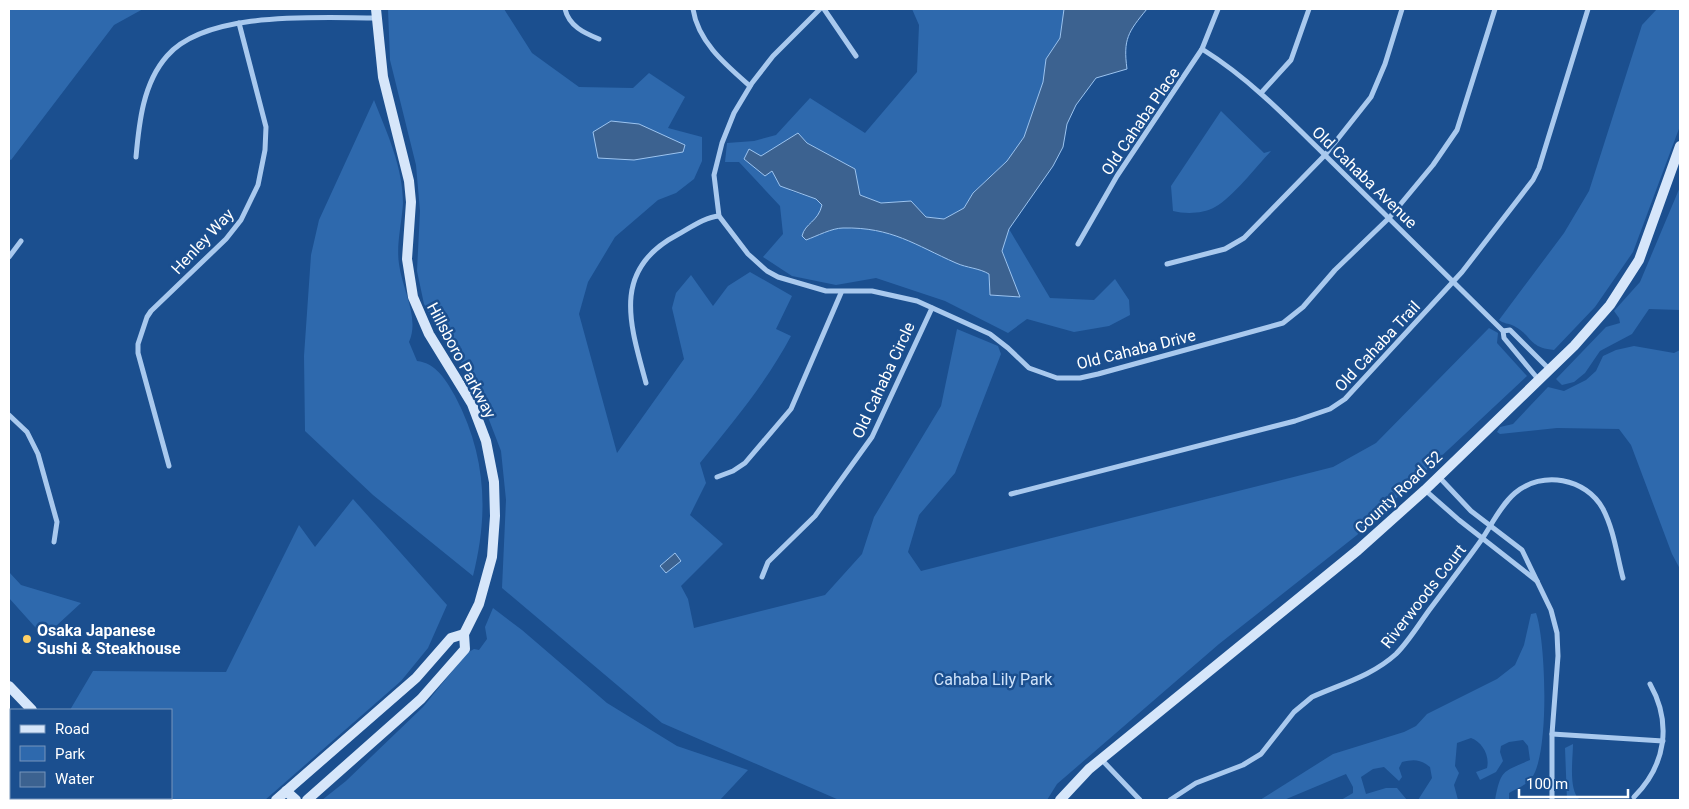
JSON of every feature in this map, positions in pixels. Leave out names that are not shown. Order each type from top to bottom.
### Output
[{"type":"street","points":[[565,9],[566,14],[581,32],[599,39]]},
{"type":"street","points":[[693,9],[705,39],[723,63],[750,86]]},
{"type":"street","name":"Old Cahaba Drive","points":[[820,9],[773,56],[750,86],[728,127],[714,175],[719,216],[738,243],[767,270],[807,287],[841,292],[887,293],[932,308],[990,334],[1029,368],[1057,378],[1080,378],[1242,336],[1283,323],[1304,307],[1335,270],[1389,218],[1454,137],[1495,9]]},
{"type":"street","points":[[824,9],[856,56]]},
{"type":"street","name":"Old Cahaba Place","points":[[1078,244],[1127,160],[1202,49],[1218,9]]},
{"type":"street","points":[[1261,94],[1291,60],[1309,9]]},
{"type":"street","points":[[1167,264],[1225,249],[1244,238],[1326,155],[1371,97],[1385,64],[1402,9]]},
{"type":"street","name":"Old Cahaba Trail","points":[[1011,494],[1294,421],[1330,410],[1345,399],[1453,282],[1523,196],[1539,168],[1588,9]]},
{"type":"street","points":[[136,157],[138,129],[143,106],[155,74],[166,56],[200,33],[239,23],[376,14]]},
{"type":"street","name":"Hillsboro Parkway","points":[[307,800],[428,692],[465,649],[464,634],[479,604],[490,562],[495,516],[494,482],[486,442],[472,404],[429,334],[413,297],[407,259],[411,202],[409,181],[383,77],[376,14]]},
{"type":"street","name":"Henley Way","points":[[169,466],[143,373],[138,344],[147,317],[226,239],[241,220],[258,185],[265,150],[266,127],[239,23]]},
{"type":"street","name":"Old Cahaba Avenue","points":[[1202,49],[1224,63],[1261,94],[1326,155],[1504,331],[1504,338],[1538,379]]},
{"type":"street","name":"County Road 52","points":[[1060,800],[1079,778],[1101,759],[1358,550],[1425,490],[1574,346],[1610,305],[1630,275],[1647,243],[1680,148]]},
{"type":"street","points":[[646,383],[629,312],[631,292],[637,273],[646,259],[668,240],[707,219],[719,216]]},
{"type":"street","points":[[9,257],[21,241]]},
{"type":"street","points":[[716,477],[733,471],[745,463],[791,409],[841,292]]},
{"type":"street","name":"Old Cahaba Circle","points":[[762,577],[768,562],[815,516],[872,437],[932,308]]},
{"type":"street","name":"Old Cahaba Avenue","points":[[1504,331],[1510,330],[1549,369]]},
{"type":"street","points":[[9,415],[27,432],[38,454],[57,522],[54,542]]},
{"type":"street","points":[[1438,476],[1471,511],[1522,550],[1551,610],[1557,633],[1558,656],[1552,734],[1552,800]]},
{"type":"street","name":"Riverwoods Court","points":[[1170,800],[1196,783],[1253,760],[1268,746],[1303,703],[1312,697],[1367,674],[1394,656],[1511,497],[1529,484],[1551,479],[1573,483],[1592,495],[1602,507],[1623,578]]},
{"type":"street","points":[[1425,490],[1538,582]]},
{"type":"street","points":[[276,800],[416,678],[451,638],[464,634]]},
{"type":"street","points":[[1634,797],[1646,784],[1655,769],[1663,741],[1660,707],[1650,684]]},
{"type":"street","points":[[9,686],[31,709]]},
{"type":"street","points":[[1552,734],[1663,741]]},
{"type":"street","points":[[1101,759],[1140,800]]},
{"type":"street","points":[[286,791],[296,800]]},
{"type":"green space","points":[[9,9],[143,9],[114,25],[11,160],[9,159]]},
{"type":"green space","name":"Cahaba Lily Park","points":[[388,9],[504,9],[532,53],[579,87],[633,88],[649,73],[685,97],[668,128],[702,137],[702,161],[694,179],[676,193],[658,200],[615,237],[588,282],[579,314],[617,453],[684,359],[672,308],[676,293],[691,275],[713,306],[728,286],[750,272],[792,296],[776,329],[791,336],[760,386],[700,463],[706,483],[690,515],[723,544],[681,586],[688,599],[694,628],[825,595],[862,554],[874,517],[941,406],[957,329],[998,346],[1001,354],[955,473],[919,515],[908,552],[921,571],[1333,467],[1376,443],[1489,328],[1498,333],[1497,343],[1527,376],[1357,535],[1219,644],[1057,784],[1047,800],[839,800],[662,723],[502,588],[506,500],[501,451],[473,378],[448,345],[424,304],[417,271],[420,211],[416,165],[390,60]]},
{"type":"green space","points":[[912,9],[1064,9],[1060,38],[1046,59],[1043,82],[1024,137],[1007,161],[973,193],[964,208],[944,219],[926,217],[911,201],[881,203],[860,195],[855,169],[807,143],[798,134],[761,156],[791,191],[816,199],[822,205],[819,216],[804,230],[806,240],[839,228],[859,228],[887,233],[989,274],[990,295],[1019,296],[1002,250],[1009,229],[1050,298],[1094,300],[1115,279],[1129,300],[1130,315],[1109,326],[1074,332],[1027,319],[1008,333],[945,301],[876,278],[836,285],[792,276],[763,257],[783,234],[780,206],[739,162],[725,162],[727,143],[754,141],[776,135],[810,98],[865,133],[917,72],[919,25]]},
{"type":"green space","points":[[1657,9],[1680,9],[1680,126],[1633,252],[1595,307],[1554,350],[1539,347],[1520,330],[1499,320],[1564,233],[1589,191],[1642,25]]},
{"type":"green space","points":[[374,100],[389,138],[400,176],[403,203],[398,257],[411,313],[412,333],[409,342],[417,361],[430,365],[440,373],[452,390],[465,418],[479,462],[483,506],[478,552],[473,576],[373,495],[305,431],[304,356],[311,255],[319,220]]},
{"type":"green space","points":[[1221,111],[1264,153],[1271,151],[1237,189],[1215,207],[1194,213],[1173,211],[1171,186]]},
{"type":"green space","points":[[1680,187],[1680,310],[1649,309],[1632,334],[1600,351],[1585,373],[1574,382],[1562,385],[1556,379],[1606,327],[1620,323],[1614,311],[1640,282]]},
{"type":"green space","points":[[1634,346],[1674,353],[1680,350],[1680,569],[1672,554],[1631,445],[1619,429],[1557,428],[1500,434],[1497,432],[1500,427],[1513,424],[1548,387],[1564,391],[1586,380],[1596,371],[1603,356],[1616,350]]},
{"type":"green space","points":[[353,499],[447,605],[428,648],[401,681],[265,800],[138,800],[172,799],[172,709],[71,709],[93,671],[226,672],[299,525],[315,547]]},
{"type":"green space","points":[[9,572],[21,585],[81,603],[44,637],[9,598]]},
{"type":"green space","points":[[493,608],[522,630],[607,703],[677,746],[748,770],[720,800],[322,800],[346,781],[423,707],[467,653],[474,649],[479,650],[487,639],[485,627]]},
{"type":"green space","points":[[1536,613],[1544,672],[1544,724],[1541,747],[1537,766],[1531,779],[1509,793],[1509,800],[1495,800],[1499,782],[1509,770],[1530,760],[1528,746],[1523,740],[1509,742],[1501,746],[1500,752],[1503,761],[1496,772],[1480,780],[1476,772],[1487,768],[1487,758],[1482,746],[1471,738],[1457,743],[1455,766],[1459,773],[1454,785],[1458,800],[1418,800],[1432,778],[1430,767],[1423,762],[1413,760],[1402,762],[1399,768],[1402,777],[1399,781],[1384,767],[1373,769],[1361,777],[1366,794],[1386,788],[1397,788],[1407,800],[1341,800],[1353,793],[1353,787],[1346,774],[1284,800],[1260,800],[1333,754],[1404,732],[1416,726],[1427,714],[1497,679],[1515,665],[1524,645],[1531,614]]},
{"type":"green space","points":[[10,727],[10,799],[83,800],[9,800]]},
{"type":"green space","points":[[1573,744],[1573,782],[1576,796],[1580,800],[1567,800],[1565,748]]},
{"type":"water","points":[[1064,9],[1147,9],[1128,36],[1126,50],[1127,69],[1096,78],[1076,105],[1067,124],[1063,147],[1053,166],[1009,229],[1002,251],[1020,297],[990,295],[989,274],[956,263],[889,234],[860,228],[839,228],[806,240],[802,236],[806,228],[818,215],[822,205],[816,199],[780,186],[772,171],[765,176],[744,159],[749,149],[761,156],[798,133],[807,143],[855,169],[860,195],[881,203],[911,201],[926,217],[944,219],[964,208],[973,193],[1007,161],[1024,137],[1043,82],[1046,59],[1060,38]]},
{"type":"water","points":[[611,121],[639,124],[685,145],[683,152],[634,160],[598,158],[593,132]]},
{"type":"water","points":[[675,553],[681,561],[666,573],[660,566]]},
{"type":"place","name":"Osaka Japanese Sushi & Steakhouse","points":[[27,639]]}]
